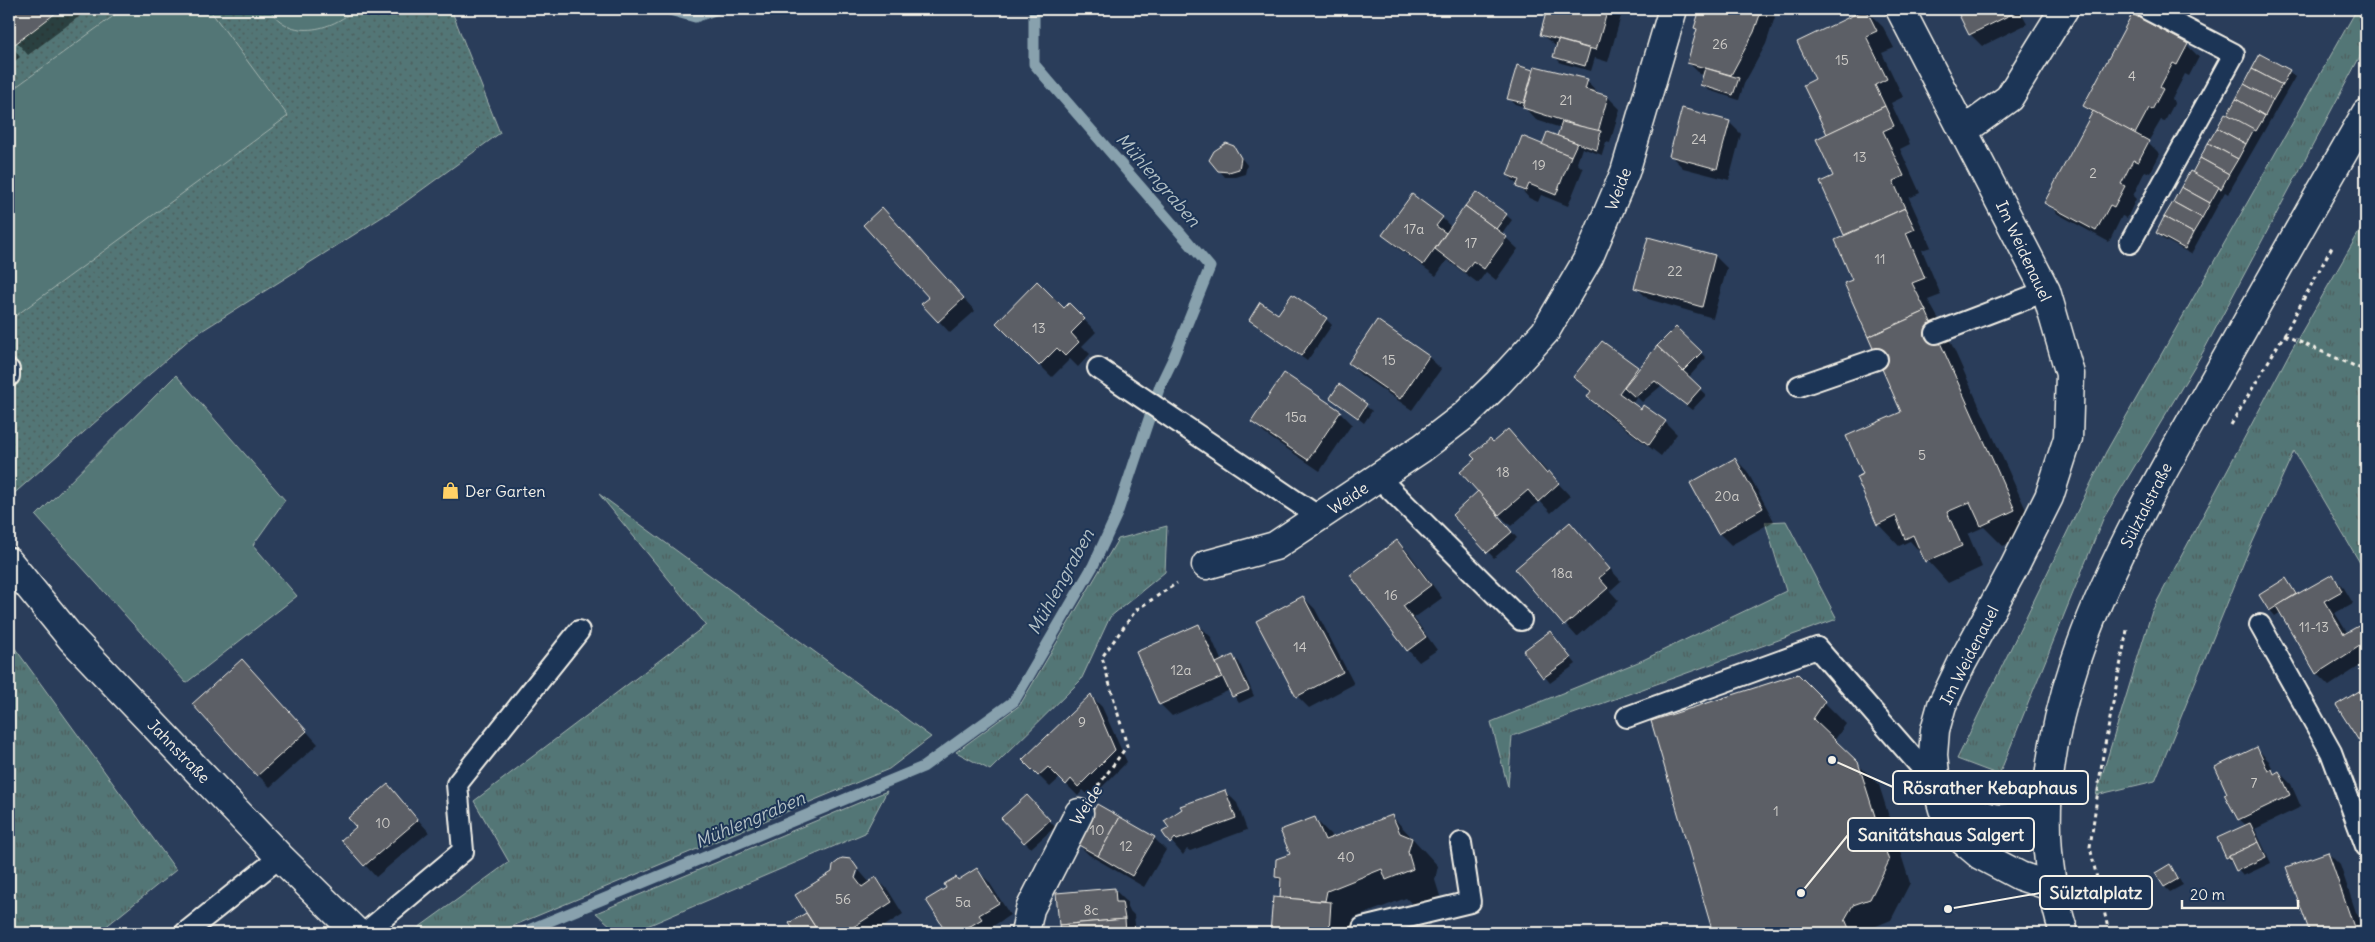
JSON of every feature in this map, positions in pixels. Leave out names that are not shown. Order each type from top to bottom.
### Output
[{"type":"street","name":"Weide","points":[[1206,564],[1275,546],[1422,448],[1465,415],[1545,332],[1589,257],[1625,172],[1673,9]]},
{"type":"street","name":"Im Weidenauel","points":[[1900,9],[1965,130],[2046,291],[2070,374],[2068,438],[2049,497],[1942,705],[1935,730],[1933,755],[1936,784],[1943,809],[1955,834],[1980,855],[2020,876],[2053,887]]},
{"type":"street","points":[[1965,130],[2009,98],[2064,9]]},
{"type":"street","name":"Sülztalstraße","points":[[2064,933],[2053,887],[2046,802],[2051,758],[2065,692],[2089,624],[2123,550],[2166,466],[2366,113]]},
{"type":"street","name":"Jahnstraße","points":[[9,562],[71,638],[280,858],[357,933]]},
{"type":"street","points":[[1936,784],[1961,804],[1991,819],[2015,817],[2046,802]]},
{"type":"street","name":"Weide","points":[[1025,933],[1030,909],[1079,813]]},
{"type":"lane","points":[[2130,243],[2234,54],[2147,9]]},
{"type":"lane","points":[[1936,333],[2046,291]]},
{"type":"lane","points":[[1799,386],[1877,359]]},
{"type":"lane","points":[[1098,368],[1320,517]]},
{"type":"lane","points":[[9,370],[9,376]]},
{"type":"lane","points":[[1378,477],[1521,620]]},
{"type":"lane","points":[[2260,625],[2331,752],[2366,846]]},
{"type":"lane","points":[[365,933],[463,851],[456,784],[579,631]]},
{"type":"lane","points":[[1627,718],[1817,648],[1936,784]]},
{"type":"lane","points":[[1362,933],[1363,928],[1470,902],[1461,843]]},
{"type":"lane","points":[[185,933],[280,858]]},
{"type":"path","points":[[2227,433],[2284,335],[2334,242]]},
{"type":"path","points":[[2284,335],[2366,371]]},
{"type":"path","name":"Weide","points":[[1079,813],[1127,746],[1102,657],[1136,610],[1206,564]]},
{"type":"path","points":[[2109,933],[2090,847],[2103,755],[2127,628]]},
{"type":"green space","points":[[9,9],[451,9],[500,133],[401,205],[192,337],[9,498]]},
{"type":"green space","points":[[123,9],[209,9],[288,116],[10,320],[9,92]]},
{"type":"green space","points":[[269,9],[355,9],[345,17],[323,27],[299,29],[288,26]]},
{"type":"green space","points":[[2357,9],[2366,9],[2366,45],[2203,352],[2103,519],[1999,775],[1957,759],[2106,452]]},
{"type":"green space","points":[[2366,220],[2366,573],[2294,451],[2246,557],[2155,781],[2096,795],[2152,611],[2289,354]]},
{"type":"green space","points":[[176,375],[285,500],[253,545],[297,596],[186,683],[36,516]]},
{"type":"green space","points":[[599,494],[931,737],[889,769],[496,933],[411,933],[509,862],[474,801],[706,625]]},
{"type":"green space","points":[[1786,521],[1837,619],[1512,736],[1508,787],[1491,722],[1643,660],[1786,591],[1765,522]]},
{"type":"green space","points":[[1167,526],[1165,572],[1110,617],[1081,680],[990,770],[956,752],[1020,705],[1118,539]]},
{"type":"green space","points":[[9,640],[176,870],[98,933],[9,933]]},
{"type":"green space","points":[[887,791],[865,833],[631,933],[619,933],[596,913]]},
{"type":"building","points":[[13,9],[61,9],[15,44],[9,35],[9,12]]},
{"type":"building","points":[[1547,9],[1608,9],[1596,50],[1540,35]]},
{"type":"building","points":[[1700,9],[1762,9],[1754,32],[1731,75],[1687,63],[1697,29],[1694,28]]},
{"type":"building","points":[[1866,9],[1877,31],[1866,36],[1887,79],[1875,85],[1885,106],[1827,134],[1803,85],[1815,79],[1797,42]]},
{"type":"building","points":[[1956,9],[2014,9],[2016,12],[1969,35]]},
{"type":"building","points":[[2132,14],[2188,44],[2177,65],[2173,63],[2160,87],[2163,89],[2152,110],[2149,108],[2135,134],[2083,106]]},
{"type":"building","points":[[1558,40],[1590,49],[1585,66],[1553,57]]},
{"type":"building","points":[[2260,54],[2290,70],[2282,85],[2252,69]]},
{"type":"building","points":[[1517,65],[1533,70],[1524,103],[1507,99]]},
{"type":"building","points":[[1535,66],[1588,79],[1585,89],[1608,96],[1598,132],[1523,108]]},
{"type":"building","points":[[1705,68],[1739,78],[1733,95],[1700,85]]},
{"type":"building","points":[[2252,69],[2282,85],[2273,100],[2244,84]]},
{"type":"building","points":[[2244,84],[2273,100],[2265,116],[2236,99]]},
{"type":"building","points":[[2236,99],[2265,116],[2256,131],[2227,115]]},
{"type":"building","points":[[1885,106],[1894,126],[1883,131],[1904,176],[1893,181],[1905,208],[1844,235],[1820,182],[1833,176],[1816,139]]},
{"type":"building","points":[[1682,108],[1730,121],[1717,169],[1669,156]]},
{"type":"building","points":[[2093,111],[2149,141],[2138,162],[2133,160],[2121,184],[2125,186],[2114,207],[2110,205],[2096,231],[2044,203]]},
{"type":"building","points":[[2225,113],[2254,129],[2246,144],[2217,128]]},
{"type":"building","points":[[1562,122],[1601,131],[1597,150],[1557,136]]},
{"type":"building","points":[[2217,128],[2246,144],[2238,159],[2208,143]]},
{"type":"building","points":[[1547,132],[1577,143],[1571,156],[1542,145]]},
{"type":"building","points":[[1522,136],[1571,156],[1556,195],[1529,184],[1526,191],[1516,187],[1519,180],[1507,175]]},
{"type":"building","points":[[1226,143],[1234,146],[1241,158],[1239,169],[1229,172],[1218,171],[1209,160],[1214,151]]},
{"type":"building","points":[[2208,143],[2238,159],[2229,174],[2200,158]]},
{"type":"building","points":[[2200,158],[2229,174],[2221,189],[2192,173]]},
{"type":"building","points":[[2190,171],[2219,187],[2210,203],[2181,187]]},
{"type":"building","points":[[2181,187],[2210,203],[2202,218],[2173,202]]},
{"type":"building","points":[[1476,192],[1507,214],[1496,229],[1465,206]]},
{"type":"building","points":[[1412,194],[1443,217],[1436,226],[1446,233],[1423,265],[1382,235]]},
{"type":"building","points":[[2173,202],[2202,218],[2193,233],[2164,217]]},
{"type":"building","points":[[1465,206],[1507,237],[1484,269],[1473,261],[1465,272],[1435,249]]},
{"type":"building","points":[[882,207],[964,298],[938,322],[921,304],[929,298],[863,225]]},
{"type":"building","points":[[1905,208],[1915,229],[1906,233],[1925,278],[1912,283],[1926,311],[1868,337],[1844,283],[1852,280],[1835,240]]},
{"type":"building","points":[[2164,217],[2193,233],[2185,249],[2156,233]]},
{"type":"building","points":[[1648,237],[1715,255],[1702,307],[1634,288]]},
{"type":"building","points":[[1037,281],[1064,308],[1069,303],[1085,319],[1071,333],[1079,342],[1065,356],[1057,348],[1039,366],[996,323]]},
{"type":"building","points":[[1292,294],[1327,318],[1301,356],[1249,320],[1260,302],[1278,314]]},
{"type":"building","points":[[1926,311],[2015,510],[1981,526],[1970,502],[1947,512],[1962,546],[1925,562],[1913,535],[1905,539],[1896,516],[1877,525],[1856,477],[1863,474],[1846,436],[1901,412],[1868,337]]},
{"type":"building","points":[[1377,320],[1429,356],[1400,399],[1348,363]]},
{"type":"building","points":[[1676,327],[1702,352],[1683,371],[1657,346]]},
{"type":"building","points":[[1602,341],[1638,367],[1619,393],[1641,409],[1643,405],[1666,421],[1649,445],[1587,397],[1591,391],[1573,377]]},
{"type":"building","points":[[1657,346],[1701,388],[1686,405],[1655,381],[1635,397],[1624,387]]},
{"type":"building","points":[[1284,373],[1341,411],[1308,460],[1251,422]]},
{"type":"building","points":[[1339,384],[1367,404],[1358,418],[1330,398]]},
{"type":"building","points":[[1508,429],[1546,473],[1549,471],[1559,483],[1538,502],[1528,490],[1499,515],[1460,472],[1475,459],[1471,455],[1490,439],[1493,442]]},
{"type":"building","points":[[1735,458],[1763,508],[1718,534],[1690,483]]},
{"type":"building","points":[[1478,491],[1512,532],[1487,553],[1452,515]]},
{"type":"building","points":[[1570,522],[1610,569],[1599,578],[1608,588],[1564,626],[1515,569]]},
{"type":"building","points":[[1397,540],[1431,585],[1403,606],[1426,637],[1407,651],[1350,575]]},
{"type":"building","points":[[2333,574],[2342,591],[2324,601],[2344,634],[2362,624],[2366,631],[2366,642],[2316,674],[2276,606]]},
{"type":"building","points":[[2286,578],[2296,594],[2269,611],[2259,595]]},
{"type":"building","points":[[1303,596],[1343,672],[1296,697],[1256,621]]},
{"type":"building","points":[[1199,624],[1222,677],[1159,705],[1136,652]]},
{"type":"building","points":[[1550,631],[1571,658],[1543,678],[1523,651]]},
{"type":"building","points":[[1233,655],[1249,690],[1232,697],[1216,663]]},
{"type":"building","points":[[242,659],[307,731],[257,776],[192,704]]},
{"type":"building","points":[[1798,674],[1825,701],[1813,719],[1858,762],[1889,861],[1870,899],[1853,905],[1845,919],[1851,933],[1713,933],[1651,721]]},
{"type":"building","points":[[2366,687],[2366,752],[2336,705]]},
{"type":"building","points":[[1091,694],[1115,750],[1078,787],[1071,779],[1066,785],[1048,767],[1038,776],[1022,760]]},
{"type":"building","points":[[2257,747],[2268,771],[2272,769],[2274,774],[2279,771],[2290,795],[2238,820],[2224,794],[2227,793],[2215,767]]},
{"type":"building","points":[[388,784],[418,820],[364,866],[341,840],[356,827],[348,818]]},
{"type":"building","points":[[1225,790],[1236,818],[1177,840],[1175,838],[1170,844],[1162,832],[1169,828],[1164,821],[1182,809],[1180,806]]},
{"type":"building","points":[[1027,795],[1050,820],[1024,843],[1001,818]]},
{"type":"building","points":[[1097,804],[1120,817],[1098,856],[1075,843]]},
{"type":"building","points":[[1392,815],[1400,833],[1412,838],[1408,852],[1413,869],[1386,880],[1382,869],[1327,891],[1325,901],[1280,898],[1281,878],[1275,877],[1276,859],[1290,854],[1280,830],[1315,817],[1325,840]]},
{"type":"building","points":[[1120,817],[1155,837],[1132,876],[1098,856]]},
{"type":"building","points":[[2250,823],[2259,842],[2226,858],[2217,838]]},
{"type":"building","points":[[2259,842],[2266,857],[2236,871],[2229,856]]},
{"type":"building","points":[[2328,852],[2356,933],[2310,933],[2286,867]]},
{"type":"building","points":[[842,858],[851,859],[858,869],[855,878],[862,887],[876,877],[892,902],[844,933],[819,933],[795,895],[832,872],[833,865]]},
{"type":"building","points":[[2170,864],[2178,879],[2164,887],[2155,873]]},
{"type":"building","points":[[977,868],[999,903],[979,915],[982,919],[959,933],[947,933],[926,900],[946,888],[944,884],[956,877],[958,880]]},
{"type":"building","points":[[1115,888],[1116,902],[1122,902],[1125,919],[1059,925],[1056,893]]},
{"type":"building","points":[[1273,897],[1331,902],[1329,933],[1270,933]]},
{"type":"building","points":[[806,913],[819,933],[795,933],[789,923]]},
{"type":"building","points":[[1125,919],[1126,933],[1060,933],[1059,925]]},
{"type":"building","points":[[970,926],[974,933],[959,933]]},
{"type":"building","points":[[707,929],[708,933],[695,933]]},
{"type":"waterway","name":"Mühlengraben","points":[[666,9],[695,17],[717,9]]},
{"type":"waterway","name":"Mühlengraben","points":[[521,933],[923,767],[1014,701],[1093,566],[1117,514],[1160,386],[1173,359],[1210,267],[1034,64],[1034,9]]},
{"type":"place","name":"Der Garten","points":[[451,491]]},
{"type":"place","name":"Rösrather Kebaphaus","points":[[1832,760]]},
{"type":"place","name":"Sanitätshaus Salgert","points":[[1801,893]]},
{"type":"place","name":"Sülztalplatz","points":[[1948,909]]}]
